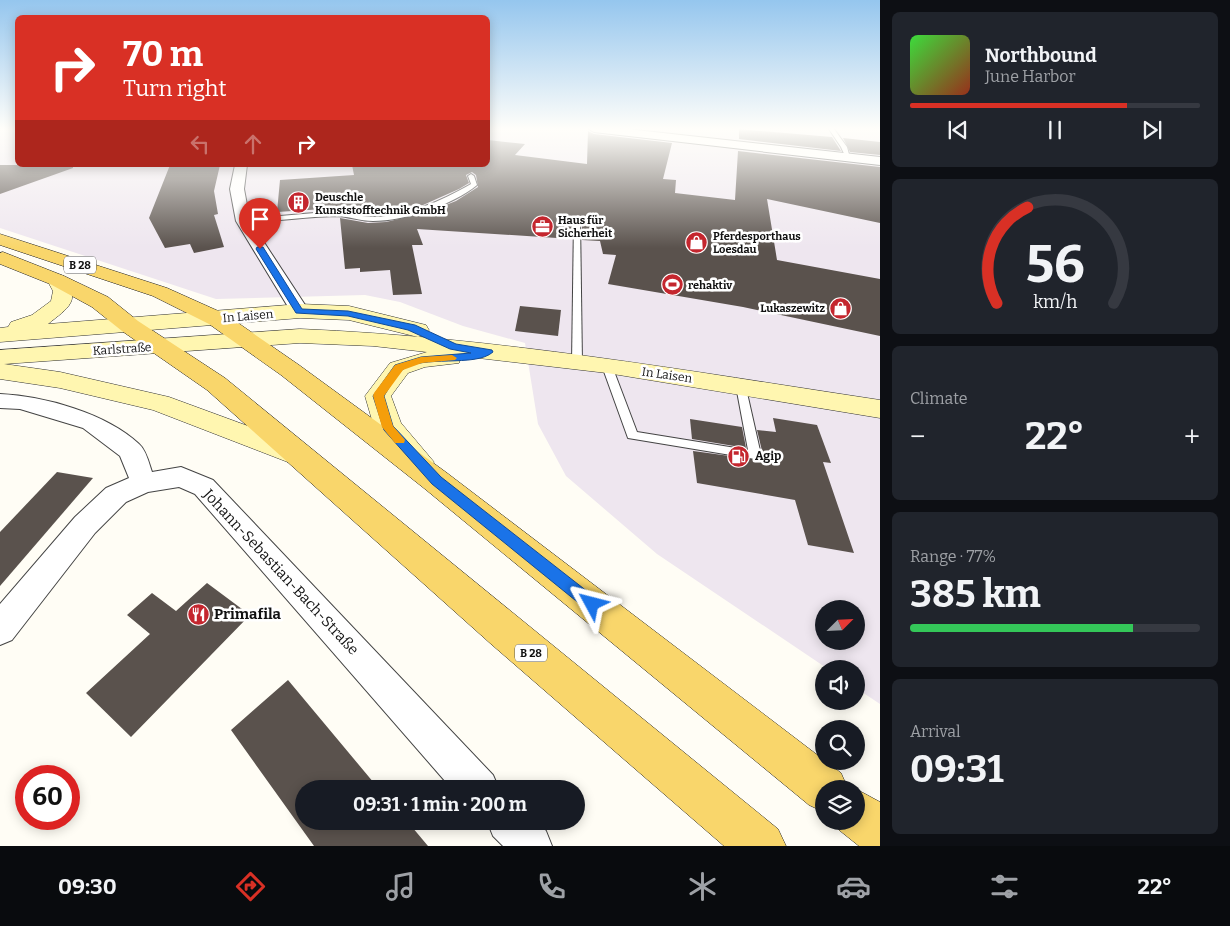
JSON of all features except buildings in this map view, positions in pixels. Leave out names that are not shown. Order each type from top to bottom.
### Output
[{"type":"main road","name":"B 28","points":[[0,239],[160,292],[183,313]]},
{"type":"main road","name":"B 28","points":[[0,257],[57,280],[109,307],[130,326],[216,384],[303,456],[513,638],[762,846]]},
{"type":"main road","points":[[217,319],[244,340],[290,370],[436,481],[815,782]]},
{"type":"street","points":[[240,168],[237,189],[243,221],[300,312]]},
{"type":"street","points":[[0,333],[24,326],[50,314],[61,303],[63,292],[57,280]]},
{"type":"street","name":"In Laisen","points":[[217,319],[300,312],[348,313],[411,327],[454,347]]},
{"type":"street","points":[[162,346],[183,313]]},
{"type":"street","name":"Karlstraße","points":[[0,333],[130,326],[183,313],[217,319]]},
{"type":"street","points":[[216,384],[194,344],[217,319]]},
{"type":"street","name":"In Laisen","points":[[244,340],[300,336],[454,347],[577,364],[607,366],[880,408]]},
{"type":"street","name":"Karlstraße","points":[[0,357],[244,340]]},
{"type":"street","points":[[436,481],[388,427],[378,396],[399,368],[421,360],[460,358],[488,352]]},
{"type":"street","points":[[0,370],[60,380],[160,403],[303,456]]},
{"type":"street","points":[[0,401],[21,402],[91,422],[131,451],[144,483]]},
{"type":"street","name":"Johann-Sebastian-Bach-Straße","points":[[0,629],[85,525],[116,496],[144,483],[181,477],[204,487],[471,780]]},
{"type":"street","points":[[516,830],[531,846]]},
{"type":"lane","points":[[243,221],[338,214],[353,219],[410,215],[454,197],[474,184],[471,176]]},
{"type":"lane","points":[[577,219],[577,364]]},
{"type":"lane","points":[[607,366],[632,435],[755,454],[741,386]]},
{"type":"shaded area","points":[[0,168],[880,168],[880,704],[865,694],[865,660],[815,660],[657,554],[566,476],[538,424],[525,343],[463,326],[400,302],[365,295],[216,299],[0,228]]},
{"type":"slow traffic","points":[[399,440],[388,427],[378,396],[399,368],[421,360],[452,358]]},
{"type":"place","name":"Deuschle Kunststofftechnik GmbH","points":[[299,203]]},
{"type":"place","name":"Haus für Sicherheit","points":[[542,226]]},
{"type":"place","name":"Pferdesporthaus Loesdau","points":[[697,242]]},
{"type":"place","name":"rehaktiv","points":[[672,285]]},
{"type":"place","name":"Lukaszewitz","points":[[841,308]]},
{"type":"place","name":"Agip","points":[[739,456]]},
{"type":"place","name":"Primafila","points":[[198,614]]},
{"type":"route","points":[[260,249],[300,312],[348,313],[411,327],[454,347],[488,352],[460,358],[421,360],[399,368],[378,396],[388,427],[436,481],[592,604]]}]
